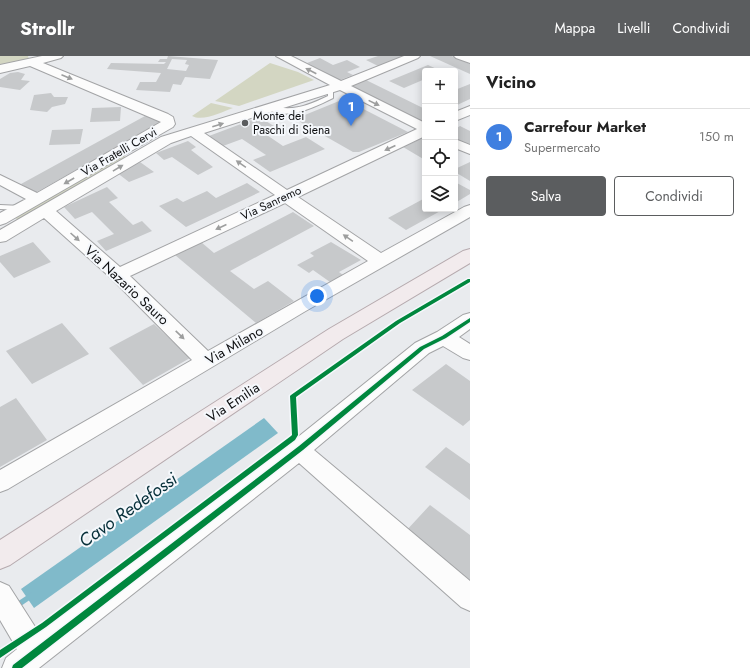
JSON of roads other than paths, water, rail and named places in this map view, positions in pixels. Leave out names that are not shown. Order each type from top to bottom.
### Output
[{"type":"main road","name":"Via Emilia","points":[[0,555],[336,334],[470,255]]},
{"type":"street","points":[[0,69],[37,58],[57,56]]},
{"type":"street","points":[[282,56],[333,88],[422,127]]},
{"type":"street","name":"Via Fratelli Cervi","points":[[0,220],[22,208],[41,205],[166,140],[333,88],[414,56]]},
{"type":"street","points":[[460,56],[470,60]]},
{"type":"street","name":"Via Fratelli Cervi","points":[[0,237],[41,205],[168,124],[168,120],[163,117],[37,58]]},
{"type":"street","points":[[458,116],[470,110]]},
{"type":"street","points":[[168,124],[169,130],[172,133],[187,133],[287,196],[380,260]]},
{"type":"street","name":"Via Sanremo","points":[[118,275],[422,132]]},
{"type":"street","points":[[458,144],[470,150]]},
{"type":"street","name":"Via Nazario Sauro","points":[[0,179],[41,205],[118,275],[206,361]]},
{"type":"street","name":"Via Milano","points":[[0,482],[380,260],[470,210]]},
{"type":"street","points":[[0,595],[25,653],[301,448],[422,348],[444,337],[470,320]]},
{"type":"street","points":[[444,337],[470,353]]},
{"type":"street","points":[[308,458],[470,598]]},
{"type":"lane","points":[[0,207],[22,208]]},
{"type":"water","points":[[264,418],[278,433],[34,608],[21,589]]},
{"type":"waterway","name":"Cavo Redefossi","points":[[16,606],[32,595]]},
{"type":"place","name":"Monte dei Paschi di Siena","points":[[245,123]]},
{"type":"place","name":"Carrefour Market","points":[[351,126]]}]
